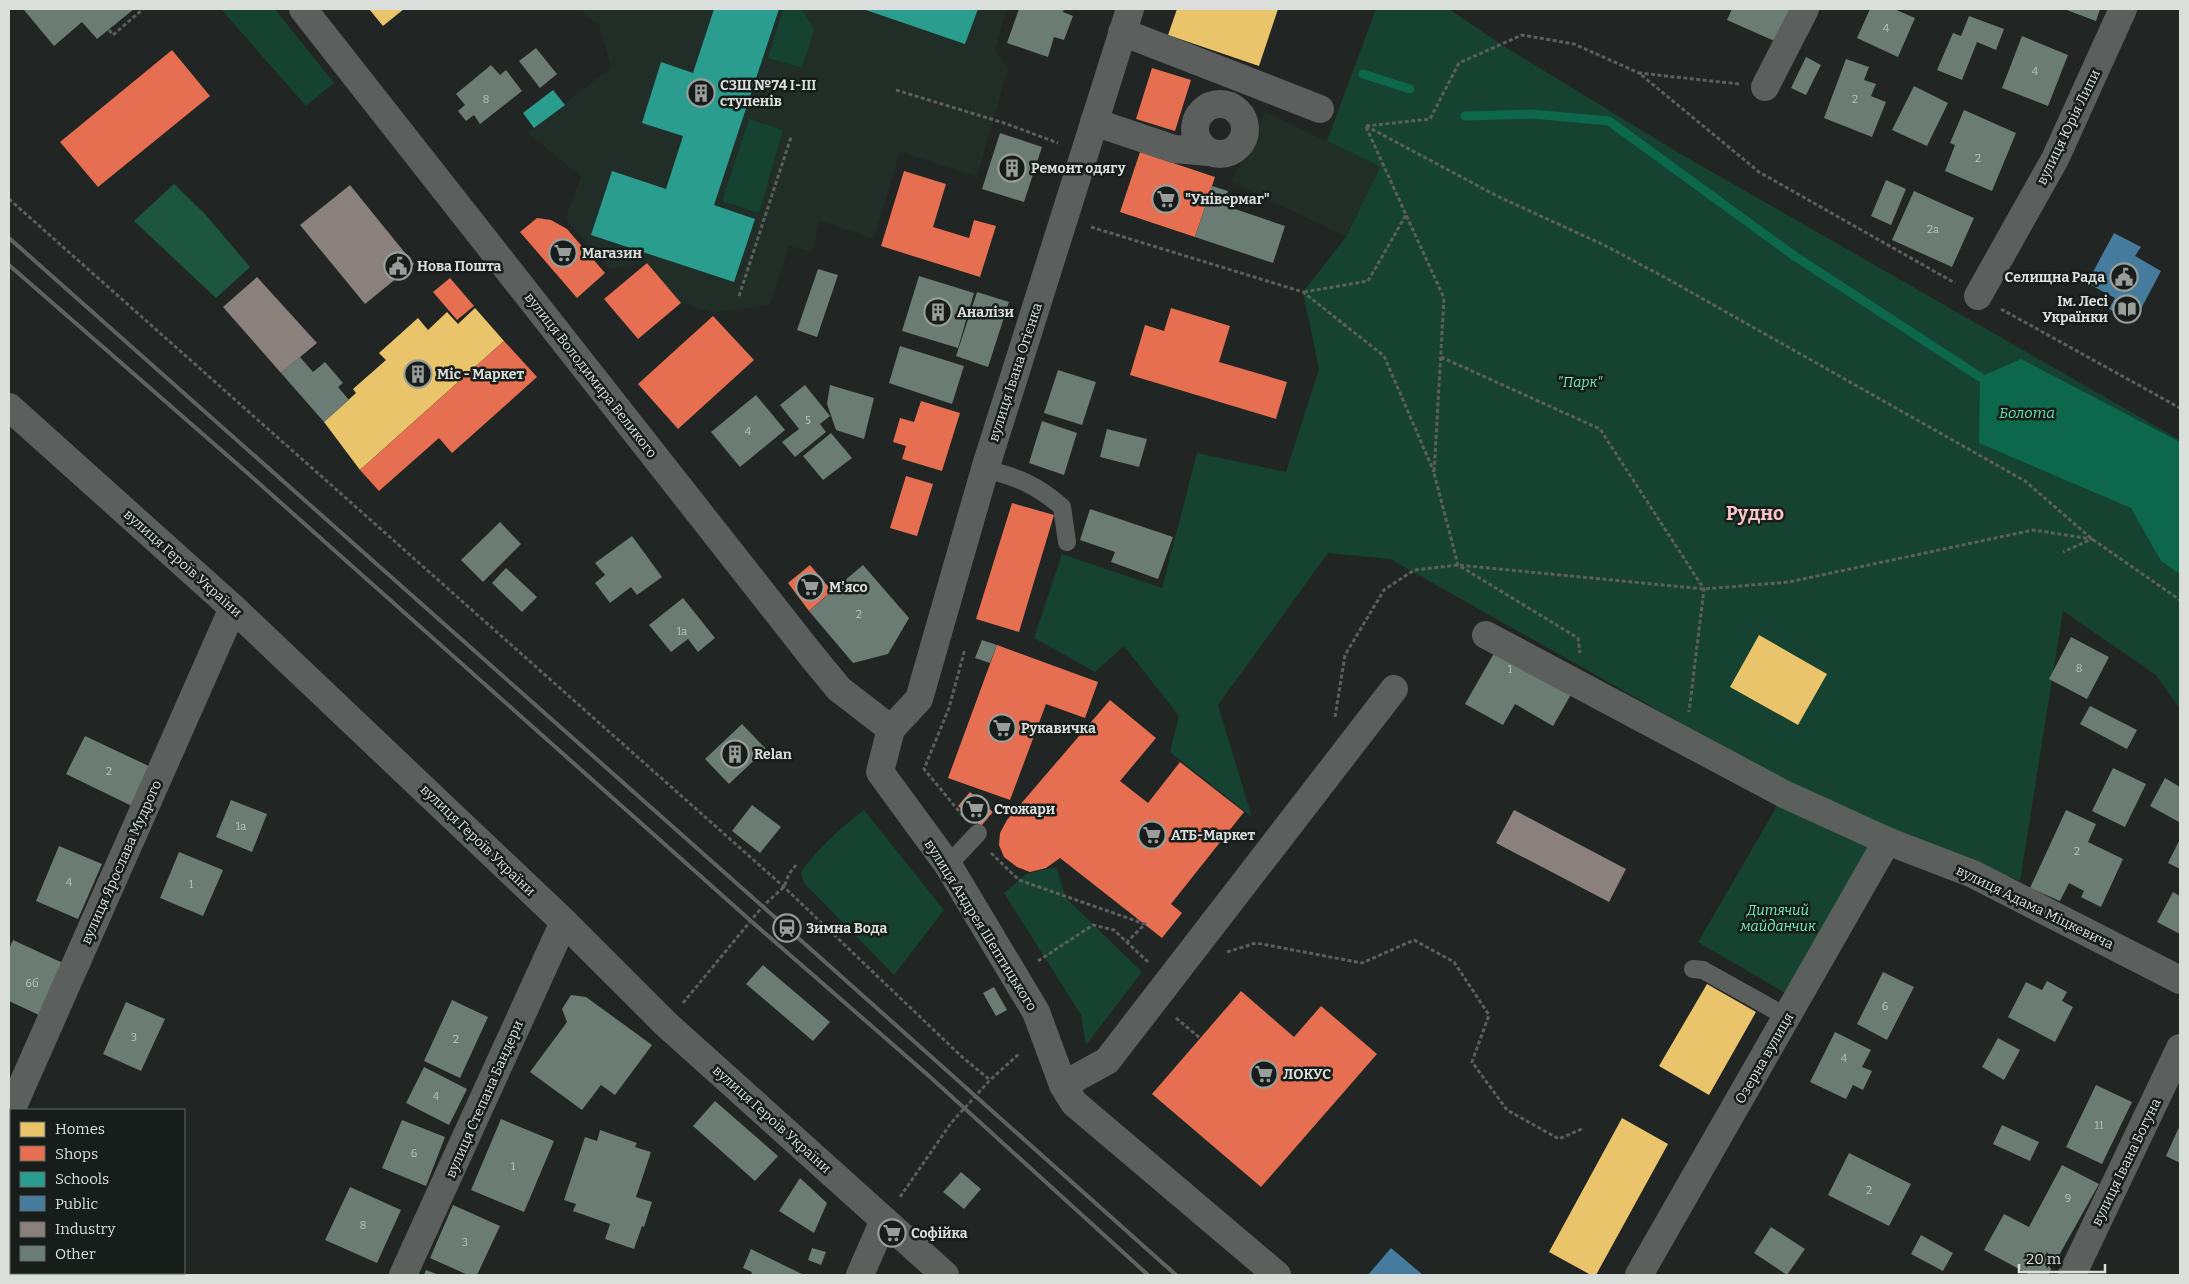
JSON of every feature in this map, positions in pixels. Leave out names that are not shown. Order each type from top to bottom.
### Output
[{"type":"street","name":"вулиця Володимира Великого","points":[[303,9],[811,655],[839,689],[891,729]]},
{"type":"street","points":[[1766,87],[1805,9]]},
{"type":"street","name":"вулиця Юрія Липи","points":[[1978,296],[2055,159],[2123,9]]},
{"type":"street","name":"вулиця Івана Огієнка","points":[[891,729],[918,699],[985,469],[1126,21]]},
{"type":"street","points":[[1126,21],[1320,109]]},
{"type":"street","points":[[1094,122],[1174,149],[1209,152]]},
{"type":"street","name":"вулиця Героїв України","points":[[9,407],[233,608],[564,922],[666,1024],[945,1275]]},
{"type":"street","name":"вулиця Ярослава Мудрого","points":[[12,1109],[233,608]]},
{"type":"street","name":"вулиця Адама Міцкевича","points":[[1486,635],[1784,794],[1887,840],[1973,874],[2180,980]]},
{"type":"street","points":[[1063,1085],[1107,1061],[1394,690]]},
{"type":"street","name":"вулиця Андрея Шептицького","points":[[891,729],[880,772],[948,866],[1036,1012],[1063,1085],[1074,1103],[1277,1275]]},
{"type":"street","name":"Озерна вулиця","points":[[1639,1275],[1887,840]]},
{"type":"street","name":"вулиця Степана Бандери","points":[[403,1275],[564,922]]},
{"type":"street","name":"вулиця Івана Богуна","points":[[2072,1275],[2180,1048]]},
{"type":"street","points":[[860,1275],[884,1220]]},
{"type":"lane","points":[[985,469],[1010,475],[1043,491],[1062,508],[1067,542]]},
{"type":"lane","points":[[948,866],[978,833]]},
{"type":"lane","points":[[1693,969],[1703,970],[1787,1017]]},
{"type":"path","points":[[109,30],[113,35],[143,9]]},
{"type":"path","points":[[1366,126],[1430,119],[1459,63],[1522,35],[1574,44],[1639,72],[1759,172]]},
{"type":"path","points":[[1639,72],[1766,87]]},
{"type":"path","points":[[896,90],[1004,123],[1066,145]]},
{"type":"path","points":[[1366,126],[1444,298],[1434,473]]},
{"type":"path","points":[[1366,126],[1497,196],[1604,245],[1666,278],[2025,481],[2092,539],[2180,600]]},
{"type":"path","points":[[739,296],[791,137]]},
{"type":"path","points":[[9,199],[784,887],[961,1056],[990,1080]]},
{"type":"path","points":[[1303,292],[1368,281],[1406,215]]},
{"type":"path","points":[[1064,218],[1303,292],[1384,356],[1434,473],[1458,565],[1578,638],[1587,690]]},
{"type":"path","points":[[1441,357],[1600,429],[1704,590],[1685,742]]},
{"type":"path","points":[[1338,762],[1332,744],[1337,697],[1345,655],[1384,590],[1414,570],[1458,565],[1704,590],[1789,582],[2033,530],[2092,539]]},
{"type":"path","points":[[2063,552],[2092,539]]},
{"type":"path","points":[[966,648],[949,708],[924,769],[978,833],[993,855],[1019,880],[1145,924],[1127,942]]},
{"type":"path","points":[[666,1024],[763,906],[784,887],[789,874],[796,865]]},
{"type":"path","points":[[1035,963],[1093,926],[1114,930],[1149,963],[1155,1000],[1200,1038]]},
{"type":"path","points":[[1222,954],[1256,943],[1362,963],[1414,940],[1454,962],[1489,1015],[1472,1062],[1508,1110],[1559,1139],[1584,1128]]},
{"type":"path","points":[[884,1220],[951,1123],[990,1080],[1022,1051]]},
{"type":"shaded area","points":[[577,9],[1007,9],[995,50],[1008,68],[977,177],[900,152],[874,239],[820,221],[812,252],[789,246],[770,304],[713,313],[681,303],[647,263],[610,269],[565,219],[581,177],[528,133],[611,67],[599,25]]},
{"type":"shaded area","points":[[1265,111],[1380,167],[1346,237],[1231,182]]},
{"type":"shaded area","points":[[174,184],[205,214],[250,267],[216,298],[134,221]]},
{"type":"green space","points":[[221,9],[275,9],[334,83],[306,106]]},
{"type":"green space","points":[[783,9],[802,9],[814,30],[802,68],[768,58]]},
{"type":"green space","name":"\"Парк\"","points":[[1376,9],[1449,9],[1502,45],[1679,153],[2180,440],[2180,709],[2156,675],[2063,611],[2020,881],[1863,818],[1741,757],[1390,559],[1328,553],[1218,705],[1252,817],[1170,752],[1179,716],[1124,646],[1095,672],[1034,638],[1062,554],[1162,588],[1197,453],[1286,472],[1319,369],[1303,292],[1346,237],[1380,167],[1327,141]]},
{"type":"green space","points":[[749,119],[783,130],[759,213],[722,201]]},
{"type":"green space","name":"Дитячий майданчик","points":[[1784,794],[1887,841],[1797,1000],[1698,942]]},
{"type":"green space","points":[[864,810],[944,910],[894,975],[804,883],[801,872],[830,839]]},
{"type":"green space","points":[[1056,867],[1066,898],[1142,972],[1086,1045],[1081,1015],[1004,893],[1026,874]]},
{"type":"water","name":"Болота","points":[[2021,359],[2180,442],[2180,574],[2161,561],[2131,508],[1979,443],[1980,377]]},
{"type":"building: Homes","points":[[369,9],[404,9],[383,26]]},
{"type":"building: Homes","points":[[1177,9],[1278,9],[1259,66],[1168,35]]},
{"type":"building: Homes","name":"Міс - Маркет","points":[[475,308],[504,341],[360,470],[324,422],[356,393],[353,389],[386,360],[379,353],[418,318],[428,330],[447,312],[458,324]]},
{"type":"building: Homes","points":[[1759,635],[1827,674],[1798,725],[1730,687]]},
{"type":"building: Homes","points":[[1707,984],[1756,1012],[1709,1095],[1659,1066]]},
{"type":"building: Homes","points":[[1622,1118],[1668,1144],[1596,1275],[1591,1275],[1549,1252]]},
{"type":"building: Shops","points":[[172,50],[210,96],[98,187],[60,142]]},
{"type":"building: Shops","points":[[1152,68],[1191,80],[1175,131],[1136,119]]},
{"type":"building: Shops","name":"\"Універмаг\"","points":[[1140,152],[1215,177],[1195,237],[1120,212]]},
{"type":"building: Shops","points":[[904,171],[946,184],[933,227],[969,238],[974,220],[996,226],[980,277],[881,246]]},
{"type":"building: Shops","name":"Магазин","points":[[537,218],[551,220],[567,229],[605,273],[577,298],[520,232]]},
{"type":"building: Shops","points":[[647,263],[681,303],[638,339],[604,299]]},
{"type":"building: Shops","points":[[450,278],[474,306],[457,320],[433,292]]},
{"type":"building: Shops","points":[[1171,308],[1230,326],[1219,362],[1287,382],[1276,419],[1130,375],[1145,325],[1164,331]]},
{"type":"building: Shops","points":[[713,316],[754,360],[678,429],[638,384]]},
{"type":"building: Shops","points":[[504,341],[537,377],[452,453],[439,438],[379,491],[360,470]]},
{"type":"building: Shops","points":[[921,401],[960,413],[942,471],[902,459],[906,446],[893,442],[900,418],[914,422]]},
{"type":"building: Shops","points":[[906,476],[933,484],[917,536],[890,528]]},
{"type":"building: Shops","points":[[1012,503],[1054,515],[1019,632],[976,619]]},
{"type":"building: Shops","name":"М'ясо","points":[[810,565],[832,591],[809,611],[788,583]]},
{"type":"building: Shops","name":"Рукавичка","points":[[997,645],[1098,682],[1085,718],[1046,704],[1010,800],[948,778]]},
{"type":"building: Shops","points":[[1110,700],[1156,738],[1120,781],[1148,803],[1180,762],[1244,812],[1171,904],[1182,913],[1162,938],[1060,858],[1046,868],[1030,872],[1017,867],[1004,857],[999,845],[1000,833],[1007,820]]},
{"type":"building: Shops","name":"Стожари","points":[[970,792],[993,812],[981,826],[958,806]]},
{"type":"building: Shops","name":"ЛОКУС","points":[[1241,991],[1294,1037],[1321,1006],[1377,1054],[1261,1187],[1152,1094]]},
{"type":"building: Schools","points":[[714,9],[779,9],[714,205],[755,219],[734,282],[591,235],[612,171],[666,189],[683,136],[642,123],[661,62],[693,73]]},
{"type":"building: Schools","points":[[863,9],[978,9],[965,44]]},
{"type":"building: Schools","points":[[553,90],[565,105],[534,128],[523,113]]},
{"type":"building: Public","name":"Селищна Рада","points":[[2114,233],[2141,247],[2135,256],[2161,271],[2134,322],[2109,309],[2115,298],[2087,283]]},
{"type":"building: Public","points":[[1391,1248],[1423,1275],[1368,1275]]},
{"type":"building: Industry","points":[[350,185],[414,264],[365,304],[300,225]]},
{"type":"building: Industry","points":[[257,277],[317,343],[281,373],[223,307]]},
{"type":"building: Industry","points":[[1514,810],[1626,869],[1609,902],[1496,843]]},
{"type":"building: Other","points":[[134,9],[97,39],[82,22],[54,46],[24,10]]},
{"type":"building: Other","points":[[1019,9],[1064,9],[1063,12],[1073,16],[1064,40],[1054,37],[1048,57],[1007,43]]},
{"type":"building: Other","points":[[1732,9],[1794,9],[1779,43],[1727,20]]},
{"type":"building: Other","points":[[1870,9],[1894,9],[1915,18],[1898,57],[1857,38]]},
{"type":"building: Other","points":[[2064,9],[2100,9],[2096,21]]},
{"type":"building: Other","points":[[1969,16],[2004,29],[1996,50],[1977,42],[1962,80],[1937,70],[1953,33],[1961,36]]},
{"type":"building: Other","points":[[2022,36],[2068,55],[2048,106],[2002,88]]},
{"type":"building: Other","points":[[536,48],[557,74],[540,88],[519,61]]},
{"type":"building: Other","points":[[1806,57],[1821,65],[1806,95],[1791,88]]},
{"type":"building: Other","points":[[1846,59],[1869,67],[1864,80],[1876,84],[1871,96],[1886,102],[1872,137],[1824,118]]},
{"type":"building: Other","points":[[491,65],[500,75],[506,70],[522,91],[480,124],[474,115],[466,121],[458,111],[465,105],[456,94]]},
{"type":"building: Other","points":[[1914,86],[1948,103],[1927,146],[1892,130]]},
{"type":"building: Other","points":[[1964,110],[2016,133],[1992,191],[1945,171],[1955,145],[1950,143]]},
{"type":"building: Other","name":"Ремонт одягу","points":[[1000,133],[1042,147],[1024,202],[982,189]]},
{"type":"building: Other","points":[[1886,180],[1906,189],[1891,225],[1871,216]]},
{"type":"building: Other","points":[[1212,186],[1228,191],[1223,205],[1285,226],[1273,263],[1195,237]]},
{"type":"building: Other","points":[[1914,191],[1974,218],[1952,267],[1892,240]]},
{"type":"building: Other","points":[[818,269],[838,275],[817,337],[797,330]]},
{"type":"building: Other","name":"Аналізи","points":[[919,276],[974,293],[958,348],[902,331]]},
{"type":"building: Other","points":[[977,292],[1009,302],[988,367],[956,356]]},
{"type":"building: Other","points":[[900,346],[964,366],[952,404],[889,383]]},
{"type":"building: Other","points":[[300,357],[313,372],[325,362],[343,383],[338,387],[349,400],[324,422],[281,373]]},
{"type":"building: Other","points":[[1058,370],[1096,382],[1082,425],[1044,413]]},
{"type":"building: Other","points":[[805,385],[830,416],[820,424],[826,432],[795,457],[782,442],[799,429],[780,405]]},
{"type":"building: Other","points":[[830,385],[874,398],[864,439],[836,430],[827,404]]},
{"type":"building: Other","points":[[756,395],[785,430],[740,467],[711,432]]},
{"type":"building: Other","points":[[1042,421],[1077,433],[1064,475],[1029,463]]},
{"type":"building: Other","points":[[1107,429],[1147,439],[1139,467],[1100,457]]},
{"type":"building: Other","points":[[831,433],[852,458],[823,480],[803,456]]},
{"type":"building: Other","points":[[1090,509],[1173,537],[1158,579],[1111,562],[1115,552],[1080,540]]},
{"type":"building: Other","points":[[500,522],[521,544],[483,582],[461,560]]},
{"type":"building: Other","points":[[632,536],[662,577],[637,595],[631,587],[610,603],[595,583],[605,575],[595,563]]},
{"type":"building: Other","points":[[863,565],[909,618],[888,654],[853,663],[809,611]]},
{"type":"building: Other","points":[[506,568],[537,597],[522,612],[492,583]]},
{"type":"building: Other","points":[[683,598],[715,638],[698,652],[688,639],[671,652],[649,625]]},
{"type":"building: Other","points":[[2071,637],[2109,657],[2087,699],[2049,679]]},
{"type":"building: Other","points":[[982,640],[997,645],[990,663],[975,658]]},
{"type":"building: Other","points":[[1497,648],[1573,691],[1553,726],[1515,704],[1503,725],[1465,704]]},
{"type":"building: Other","points":[[2090,706],[2137,730],[2127,749],[2080,724]]},
{"type":"building: Other","name":"Relan","points":[[742,724],[766,749],[729,784],[705,759]]},
{"type":"building: Other","points":[[85,736],[153,768],[134,807],[66,774]]},
{"type":"building: Other","points":[[2113,768],[2146,784],[2125,827],[2092,811]]},
{"type":"building: Other","points":[[2165,778],[2180,787],[2179,822],[2150,806]]},
{"type":"building: Other","points":[[231,800],[267,814],[252,852],[216,837]]},
{"type":"building: Other","points":[[752,805],[781,827],[760,853],[732,831]]},
{"type":"building: Other","points":[[2066,810],[2096,824],[2088,842],[2123,859],[2101,907],[2081,897],[2084,891],[2069,883],[2060,901],[2030,888]]},
{"type":"building: Other","points":[[2180,839],[2180,869],[2168,863]]},
{"type":"building: Other","points":[[59,846],[102,864],[78,919],[36,901]]},
{"type":"building: Other","points":[[179,852],[223,870],[203,916],[160,898]]},
{"type":"building: Other","points":[[2173,892],[2180,896],[2180,934],[2157,922]]},
{"type":"building: Other","points":[[13,940],[65,964],[41,1016],[9,1001],[9,949]]},
{"type":"building: Other","points":[[763,965],[830,1022],[813,1041],[746,984]]},
{"type":"building: Other","points":[[1883,972],[1914,987],[1887,1040],[1857,1024]]},
{"type":"building: Other","points":[[2047,981],[2067,992],[2062,1001],[2073,1007],[2055,1042],[2008,1017],[2026,982],[2042,990]]},
{"type":"building: Other","points":[[994,987],[1007,1010],[996,1016],[983,993]]},
{"type":"building: Other","points":[[571,995],[586,997],[652,1045],[615,1095],[601,1085],[582,1110],[530,1072],[567,1022],[562,1009]]},
{"type":"building: Other","points":[[452,1000],[488,1017],[460,1078],[424,1061]]},
{"type":"building: Other","points":[[126,1002],[165,1019],[141,1071],[103,1054]]},
{"type":"building: Other","points":[[1835,1032],[1871,1050],[1862,1067],[1872,1071],[1863,1090],[1853,1085],[1846,1099],[1810,1082]]},
{"type":"building: Other","points":[[1998,1038],[2020,1050],[2004,1080],[1982,1067]]},
{"type":"building: Other","points":[[424,1067],[467,1089],[449,1125],[406,1103]]},
{"type":"building: Other","points":[[2096,1085],[2132,1102],[2102,1164],[2066,1147]]},
{"type":"building: Other","points":[[715,1101],[778,1156],[755,1181],[693,1126]]},
{"type":"building: Other","points":[[501,1119],[554,1141],[524,1212],[471,1190]]},
{"type":"building: Other","points":[[402,1120],[445,1137],[426,1186],[382,1168]]},
{"type":"building: Other","points":[[2002,1125],[2039,1142],[2030,1161],[1993,1144]]},
{"type":"building: Other","points":[[2180,1125],[2180,1163],[2166,1156]]},
{"type":"building: Other","points":[[600,1130],[637,1143],[635,1147],[651,1152],[636,1197],[652,1202],[634,1249],[605,1239],[610,1224],[573,1211],[576,1204],[564,1200],[585,1137],[597,1141]]},
{"type":"building: Other","points":[[1849,1153],[1911,1184],[1889,1226],[1828,1195]]},
{"type":"building: Other","points":[[2062,1165],[2099,1184],[2048,1275],[2030,1275],[1984,1250],[2004,1214],[2029,1227]]},
{"type":"building: Other","points":[[961,1172],[981,1189],[964,1209],[943,1192]]},
{"type":"building: Other","points":[[800,1178],[827,1203],[814,1233],[779,1211]]},
{"type":"building: Other","points":[[350,1187],[401,1210],[377,1263],[325,1240]]},
{"type":"building: Other","points":[[453,1205],[500,1226],[477,1275],[468,1275],[430,1258]]},
{"type":"building: Other","points":[[1771,1227],[1805,1249],[1787,1275],[1754,1253]]},
{"type":"building: Other","points":[[1921,1235],[1953,1253],[1943,1271],[1911,1254]]},
{"type":"building: Other","points":[[812,1248],[826,1252],[821,1265],[808,1260]]},
{"type":"building: Other","points":[[751,1249],[804,1275],[751,1275],[752,1272],[743,1268]]},
{"type":"building: Other","points":[[426,1270],[439,1275],[424,1275]]},
{"type":"waterway","points":[[1363,74],[1410,89]]},
{"type":"waterway","points":[[1465,116],[1532,114],[1609,121],[1793,255],[1980,377]]},
{"type":"railway","points":[[9,238],[1176,1275]]},
{"type":"railway","points":[[9,265],[244,470],[751,921],[929,1076],[1148,1275]]},
{"type":"place","name":"СЗШ №74 І-ІІІ ступенів","points":[[701,93]]},
{"type":"place","name":"Ремонт одягу","points":[[1012,168]]},
{"type":"place","name":"\"Універмаг\"","points":[[1166,199]]},
{"type":"place","name":"Магазин","points":[[563,253]]},
{"type":"place","name":"Нова Пошта","points":[[398,266]]},
{"type":"place","name":"Селищна Рада","points":[[2124,277]]},
{"type":"place","name":"Ім. Лесі Українки","points":[[2127,309]]},
{"type":"place","name":"Аналізи","points":[[938,312]]},
{"type":"place","name":"Міс - Маркет","points":[[418,374]]},
{"type":"place","name":"М'ясо","points":[[810,587]]},
{"type":"place","name":"Рукавичка","points":[[1002,728]]},
{"type":"place","name":"Relan","points":[[735,754]]},
{"type":"place","name":"Стожари","points":[[975,809]]},
{"type":"place","name":"АТБ-Маркет","points":[[1152,835]]},
{"type":"place","name":"Зимна Вода","points":[[787,928]]},
{"type":"place","name":"ЛОКУС","points":[[1264,1074]]},
{"type":"place","name":"Софійка","points":[[892,1233]]},
{"type":"district","name":"Рудно","points":[[1755,513]]}]
